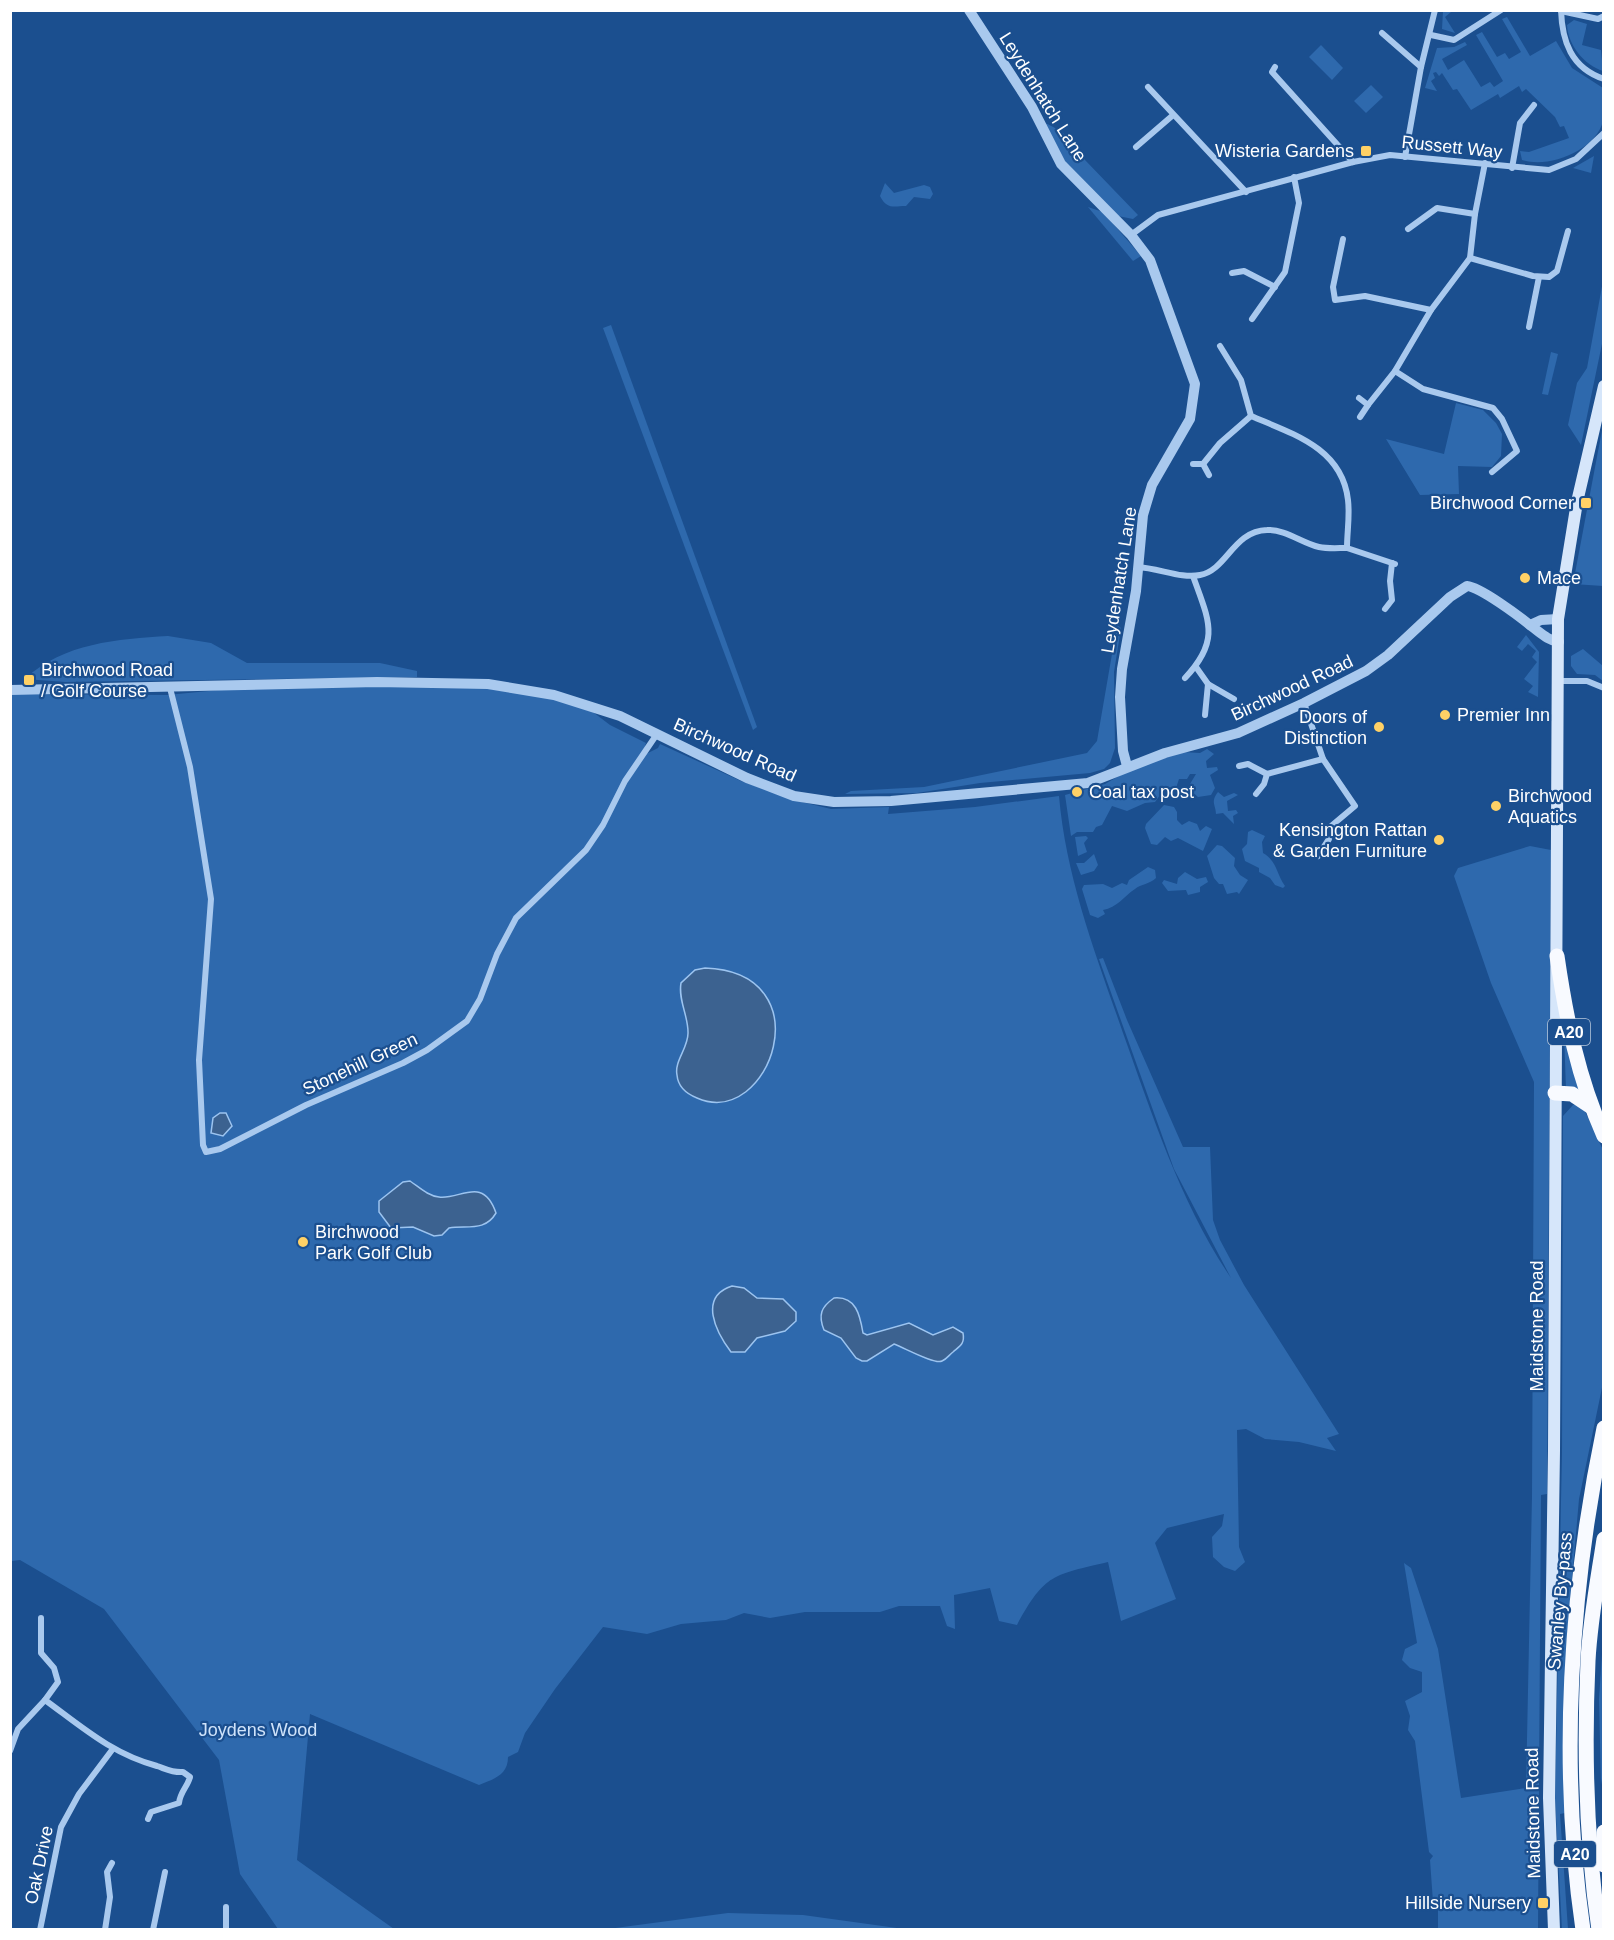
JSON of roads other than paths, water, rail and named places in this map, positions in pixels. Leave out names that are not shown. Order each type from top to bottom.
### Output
[{"type":"highway","name":"A20","points":[[1557,956],[1568,1026],[1590,1106],[1604,1136]]},
{"type":"highway","points":[[1555,1093],[1572,1094],[1590,1106]]},
{"type":"highway","name":"Swanley By-pass","points":[[1583,1929],[1578,1895],[1571,1778],[1573,1671],[1588,1501],[1604,1428]]},
{"type":"highway","name":"Swanley By-pass","points":[[1599,1929],[1593,1889],[1587,1783],[1588,1659],[1604,1539]]},
{"type":"highway","name":"A20","points":[[1604,1832],[1604,1865]]},
{"type":"main road","name":"Maidstone Road","points":[[1554,1929],[1549,1786],[1554,1451],[1558,619],[1576,508],[1603,391]]},
{"type":"street","name":"Leydenhatch Lane","points":[[969,10],[1032,107],[1061,164],[1131,235],[1153,266],[1195,384],[1190,419],[1149,495],[1141,524],[1136,591],[1122,669],[1120,697],[1123,751],[1127,766]]},
{"type":"street","points":[[1405,157],[1421,67],[1431,34],[1435,10]]},
{"type":"street","points":[[1431,34],[1454,40],[1502,10]]},
{"type":"street","points":[[1604,16],[1598,20],[1561,11],[1562,34],[1569,51],[1587,70],[1604,79]]},
{"type":"street","points":[[1382,33],[1421,67]]},
{"type":"street","points":[[1275,67],[1272,72],[1353,162]]},
{"type":"street","points":[[1148,87],[1172,116],[1246,192]]},
{"type":"street","name":"Russett Way","points":[[1512,168],[1520,123],[1534,105]]},
{"type":"street","points":[[1136,147],[1172,116]]},
{"type":"street","name":"Russett Way","points":[[1131,235],[1158,214],[1353,162],[1390,155],[1539,170],[1561,166],[1576,159],[1604,133]]},
{"type":"street","points":[[1360,417],[1395,371],[1431,310],[1470,258],[1475,214],[1485,163]]},
{"type":"street","points":[[1252,319],[1285,272],[1299,203],[1294,177]]},
{"type":"street","points":[[1408,229],[1437,208],[1475,214]]},
{"type":"street","points":[[1470,258],[1539,277],[1549,277],[1557,271],[1568,231]]},
{"type":"street","points":[[1342,239],[1333,287],[1335,300],[1365,296],[1431,310]]},
{"type":"street","points":[[1232,273],[1244,271],[1275,287]]},
{"type":"street","points":[[1529,327],[1539,277]]},
{"type":"street","points":[[1220,346],[1241,380],[1251,416]]},
{"type":"street","points":[[1395,371],[1423,389],[1485,404],[1497,411],[1517,451],[1492,472]]},
{"type":"street","points":[[1359,398],[1368,405]]},
{"type":"street","points":[[1203,464],[1220,443],[1251,416]]},
{"type":"street","points":[[1251,416],[1306,439],[1332,460],[1340,471],[1348,501],[1347,548]]},
{"type":"street","points":[[1193,464],[1203,464]]},
{"type":"street","points":[[1203,464],[1209,475]]},
{"type":"street","points":[[1137,567],[1156,568],[1183,576],[1193,576],[1211,570],[1243,538],[1267,530],[1318,547],[1347,548],[1393,564],[1390,581],[1392,600],[1385,609]]},
{"type":"street","points":[[1185,678],[1196,667],[1209,642],[1211,631],[1193,576]]},
{"type":"street","name":"Birchwood Road","points":[[10,690],[170,688],[377,681],[488,684],[581,703],[657,733],[772,788],[794,796],[834,802],[891,801],[978,791],[1088,783],[1127,766],[1238,733],[1304,703],[1377,664],[1463,587],[1474,586],[1482,590],[1551,641],[1559,642]]},
{"type":"street","points":[[1530,625],[1541,620],[1558,619]]},
{"type":"street","points":[[1196,667],[1208,684],[1234,699]]},
{"type":"street","points":[[1559,681],[1587,681],[1604,688]]},
{"type":"street","points":[[1205,715],[1208,684]]},
{"type":"street","name":"Stonehill Green","points":[[170,688],[190,767],[211,899],[199,1060],[203,1145],[206,1152],[233,1143],[306,1105],[403,1063],[427,1050],[467,1021],[480,999],[497,954],[516,918],[586,850],[603,825],[625,781],[657,733]]},
{"type":"street","points":[[1298,834],[1320,827],[1330,827],[1355,806],[1323,759],[1304,703]]},
{"type":"street","points":[[1239,766],[1248,764],[1267,774],[1323,759]]},
{"type":"street","points":[[1256,794],[1264,784],[1267,774]]},
{"type":"street","points":[[1318,856],[1329,838],[1330,827]]},
{"type":"street","points":[[10,1751],[18,1729],[58,1682],[54,1668],[41,1653],[41,1618]]},
{"type":"street","points":[[45,1700],[112,1750],[174,1773],[183,1772],[190,1777],[189,1783],[180,1794],[179,1803],[151,1812],[148,1819]]},
{"type":"street","name":"Oak Drive","points":[[40,1929],[61,1827],[79,1794],[112,1750]]},
{"type":"street","points":[[105,1929],[110,1897],[107,1872],[112,1863]]},
{"type":"street","points":[[153,1929],[165,1872]]},
{"type":"street","points":[[226,1907],[226,1929]]},
{"type":"place","name":"Wisteria Gardens","points":[[1366,151]]},
{"type":"place","name":"Birchwood Corner","points":[[1586,503]]},
{"type":"place","name":"Mace","points":[[1525,578]]},
{"type":"place","name":"Birchwood Road / Golf Course","points":[[29,680]]},
{"type":"place","name":"Premier Inn","points":[[1445,715]]},
{"type":"place","name":"Doors of Distinction","points":[[1379,727]]},
{"type":"place","name":"Coal tax post","points":[[1077,792]]},
{"type":"place","name":"Birchwood Aquatics","points":[[1496,806]]},
{"type":"place","name":"Kensington Rattan & Garden Furniture","points":[[1439,840]]},
{"type":"place","name":"Birchwood Park Golf Club","points":[[303,1242]]},
{"type":"place","name":"Hillside Nursery","points":[[1543,1903]]},
{"type":"park label","name":"Joydens Wood","points":[[258,1730]]}]
